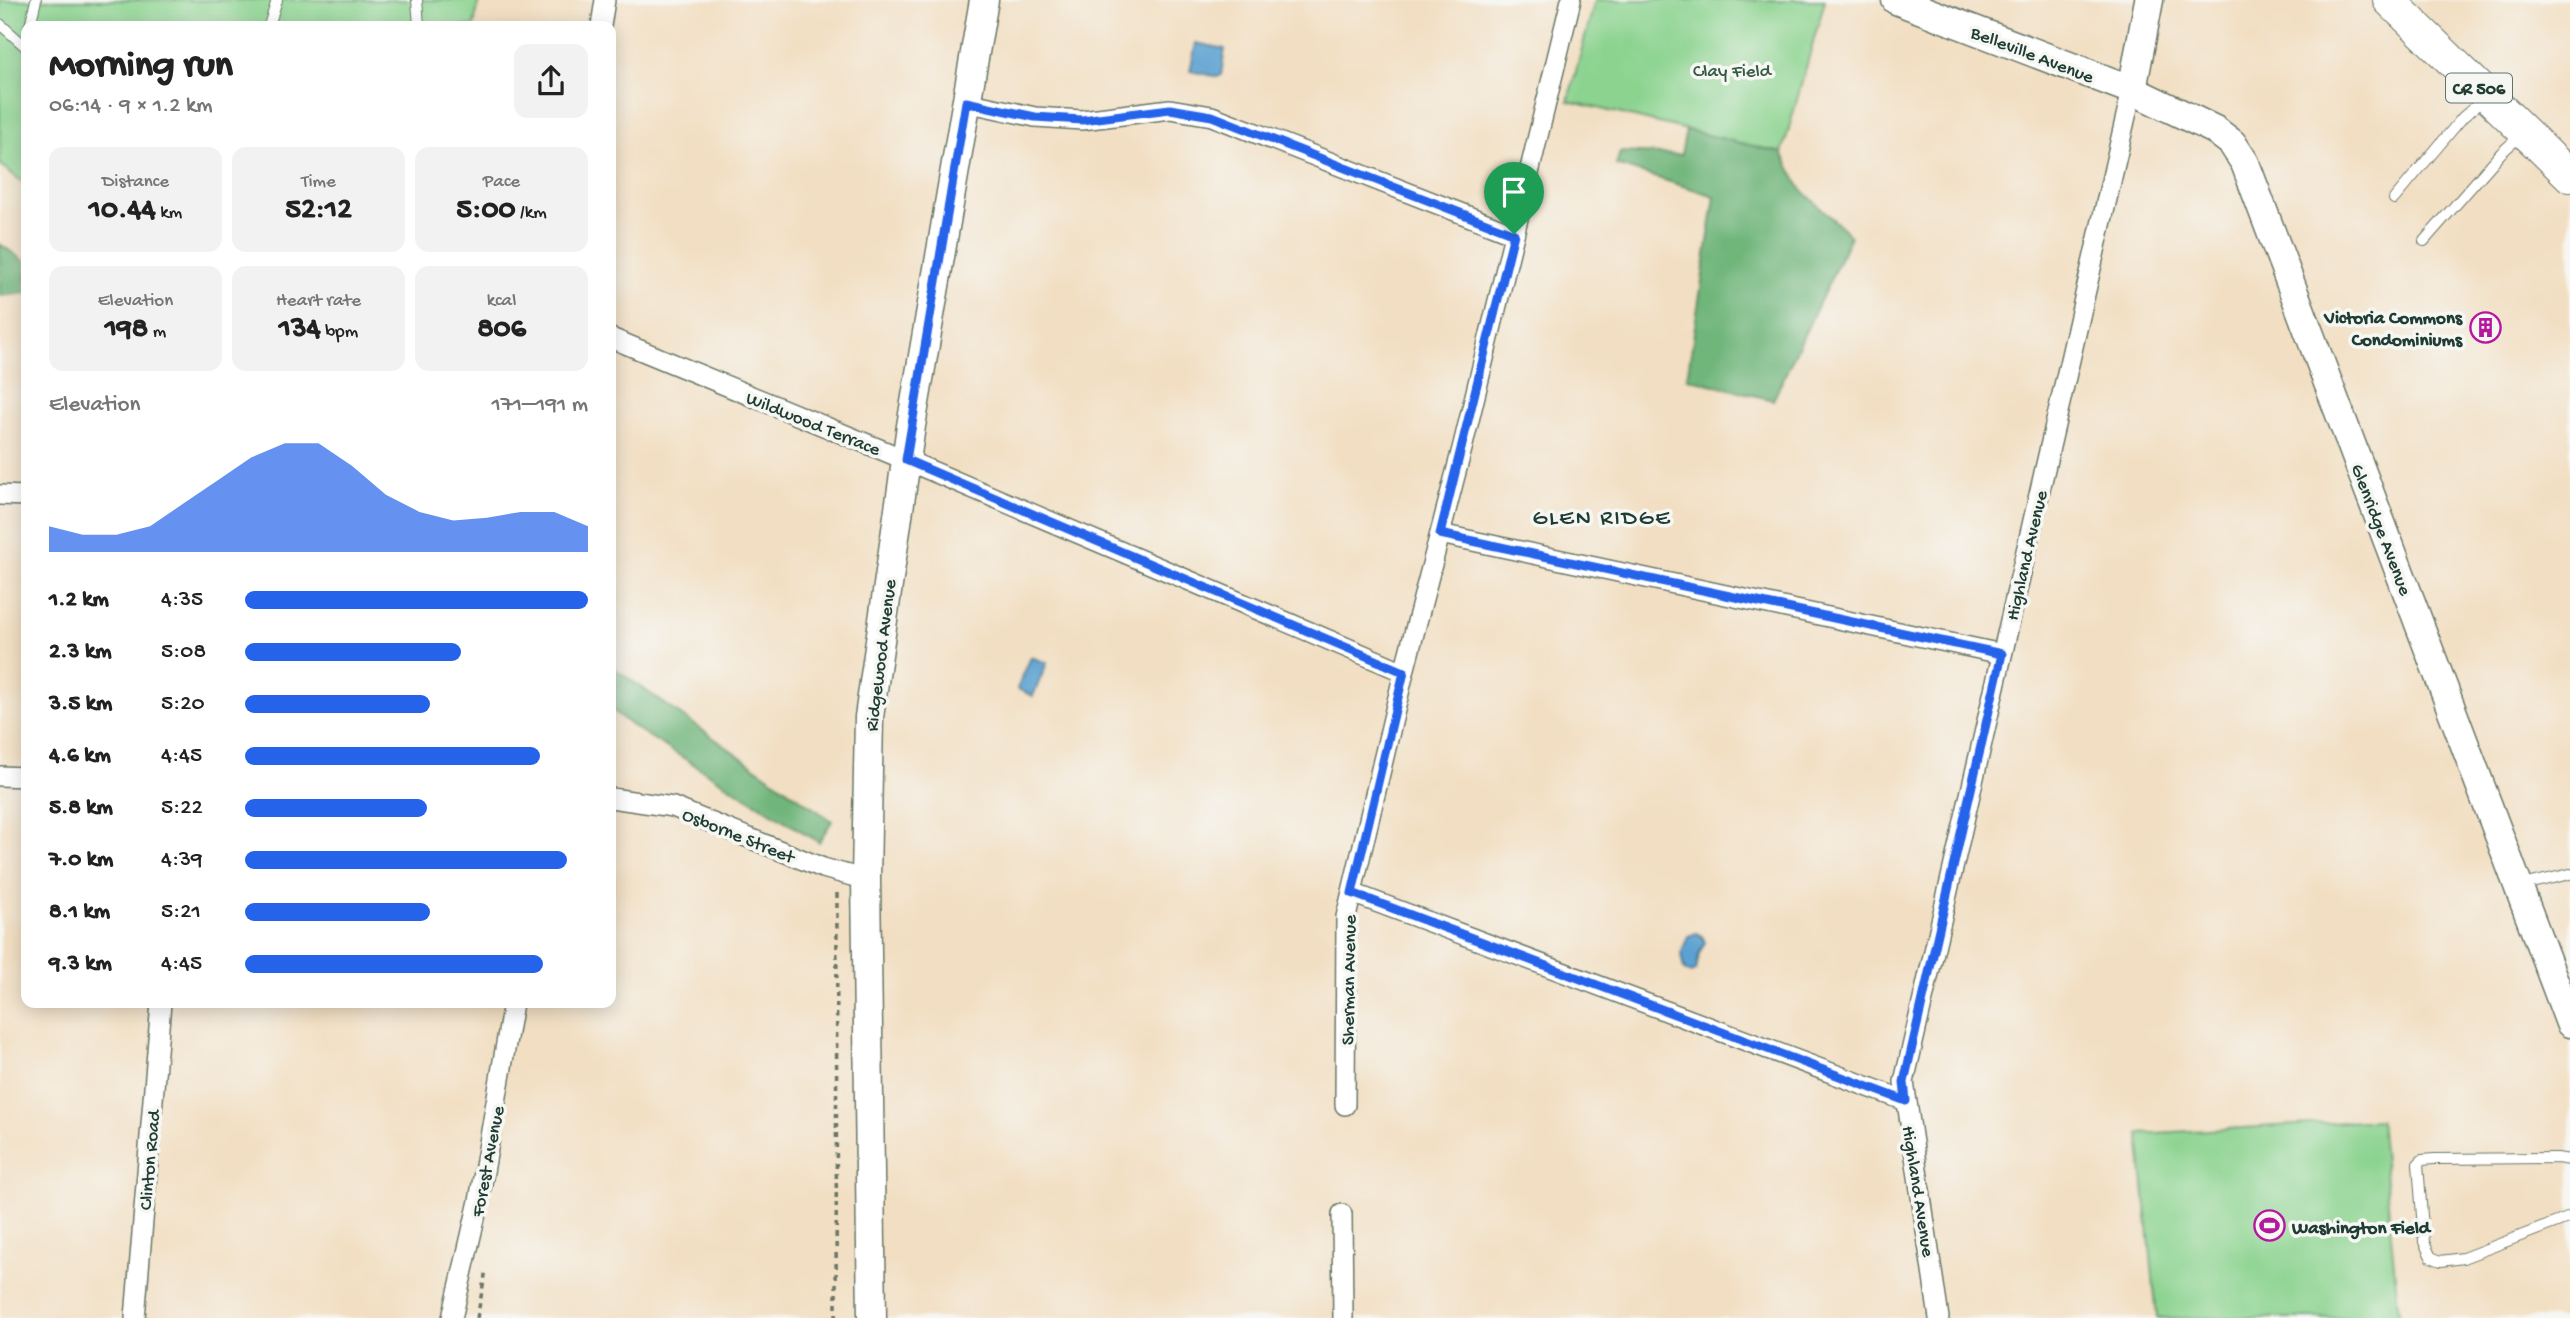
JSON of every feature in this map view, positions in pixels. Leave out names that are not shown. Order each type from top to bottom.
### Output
[{"type":"main road","name":"CR 506","points":[[2389,0],[2570,176]]},
{"type":"street","points":[[602,21],[605,0]]},
{"type":"street","name":"Ridgewood Avenue","points":[[872,1318],[867,869],[868,753],[872,684],[906,460],[984,0]]},
{"type":"street","name":"Sherman Avenue","points":[[1345,1105],[1346,917],[1571,0]]},
{"type":"street","name":"Belleville Avenue","points":[[1896,0],[2132,90]]},
{"type":"street","name":"Highland Avenue","points":[[1939,1318],[1904,1082],[2132,90],[2149,0]]},
{"type":"street","name":"Glenridge Avenue","points":[[2132,90],[2215,130],[2232,143],[2245,163],[2570,1023]]},
{"type":"street","points":[[966,102],[1047,118],[1082,120],[1170,109],[1212,116],[1514,234]]},
{"type":"street","name":"Wildwood Terrace","points":[[616,340],[1404,672]]},
{"type":"street","points":[[0,495],[21,496]]},
{"type":"street","points":[[1440,534],[2002,654]]},
{"type":"street","points":[[0,776],[21,777]]},
{"type":"street","name":"Osborne Street","points":[[616,799],[673,807],[823,868],[867,869]]},
{"type":"street","points":[[1352,893],[1906,1101]]},
{"type":"street","name":"Clinton Road","points":[[135,1318],[161,1008]]},
{"type":"street","name":"Forest Avenue","points":[[452,1318],[479,1202],[512,1008]]},
{"type":"street","points":[[1342,1214],[1343,1318]]},
{"type":"lane","points":[[31,21],[36,0]]},
{"type":"lane","points":[[271,21],[277,0]]},
{"type":"lane","points":[[417,0],[419,21]]},
{"type":"lane","points":[[0,24],[21,43]]},
{"type":"lane","points":[[2394,199],[2463,117],[2487,96]]},
{"type":"lane","points":[[2424,240],[2501,153],[2524,132]]},
{"type":"lane","points":[[2518,886],[2570,874]]},
{"type":"lane","points":[[2570,1160],[2434,1158],[2422,1160],[2418,1164],[2418,1171],[2424,1242],[2431,1257],[2441,1261],[2463,1258],[2570,1217]]},
{"type":"path","points":[[836,1318],[837,887]]},
{"type":"green space","points":[[0,0],[479,0],[475,21],[21,21],[21,181],[0,164]]},
{"type":"green space","name":"Clay Field","points":[[1595,0],[1825,0],[1782,153],[1568,101]]},
{"type":"green space","points":[[1686,130],[1782,153],[1801,189],[1851,236],[1773,400],[1687,378],[1715,196],[1616,165],[1620,152],[1681,155]]},
{"type":"green space","points":[[0,244],[21,259],[21,294],[0,296]]},
{"type":"green space","points":[[616,670],[832,821],[819,842],[632,726],[616,713]]},
{"type":"green space","name":"Washington Field","points":[[2380,1120],[2399,1318],[2157,1318],[2139,1134]]},
{"type":"water","points":[[1196,43],[1225,49],[1221,75],[1218,77],[1190,71]]},
{"type":"water","points":[[1031,657],[1047,663],[1033,696],[1017,689]]},
{"type":"water","points":[[1696,933],[1702,936],[1705,942],[1699,954],[1696,971],[1691,973],[1684,970],[1681,954],[1688,936]]},
{"type":"place","name":"Victoria Commons Condominiums","points":[[2485,327]]},
{"type":"place","name":"Washington Field","points":[[2269,1226]]},
{"type":"district","name":"GLEN RIDGE","points":[[1602,516]]},
{"type":"route","points":[[966,102],[1035,117],[1082,120],[1170,109],[1212,116],[1514,234],[1440,534],[2002,654],[1904,1082],[1906,1101],[1352,893],[1404,672],[906,460],[966,102]]}]
